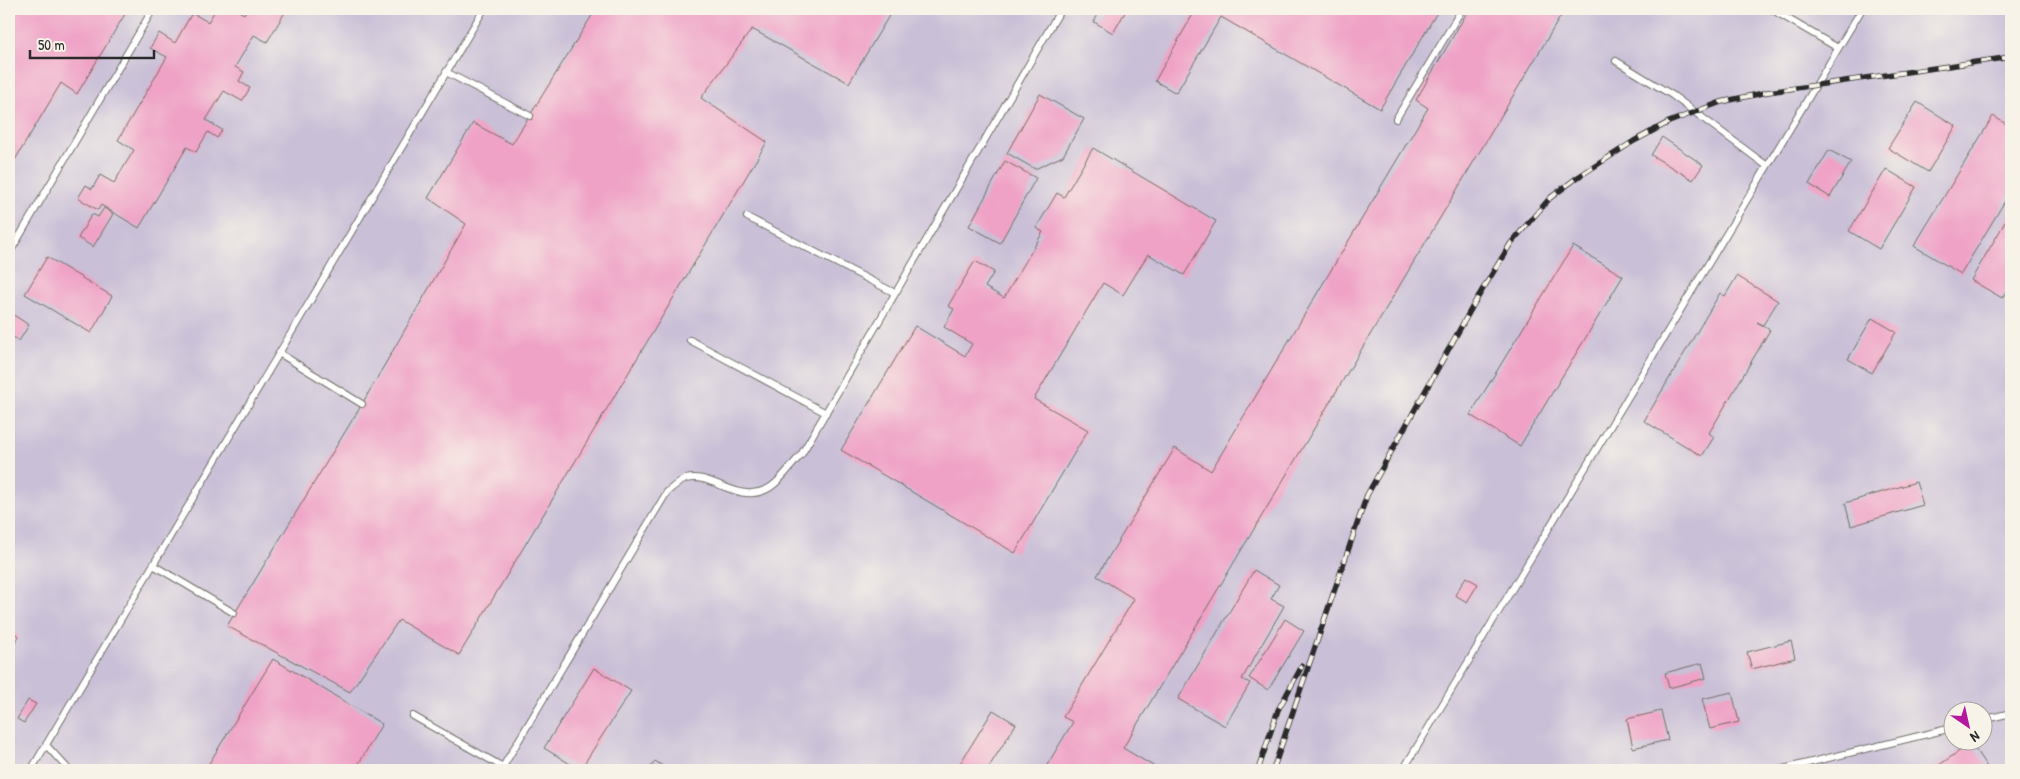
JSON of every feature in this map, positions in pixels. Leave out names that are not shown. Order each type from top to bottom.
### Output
[{"type":"lane","points":[[9,254],[154,9]]},
{"type":"lane","points":[[32,770],[484,9]]},
{"type":"lane","points":[[412,716],[502,768],[666,492],[684,480],[694,478],[741,494],[764,491],[774,484],[801,455],[1061,9]]},
{"type":"lane","points":[[1396,119],[1462,9]]},
{"type":"lane","points":[[1771,9],[1838,48]]},
{"type":"lane","points":[[1403,770],[1862,9]]},
{"type":"lane","points":[[1616,61],[1672,95],[1768,166]]},
{"type":"lane","points":[[446,72],[530,116]]},
{"type":"lane","points":[[747,217],[895,293]]},
{"type":"lane","points":[[690,340],[826,412]]},
{"type":"lane","points":[[279,353],[362,404]]},
{"type":"lane","points":[[153,565],[234,612]]},
{"type":"lane","points":[[1992,718],[2011,713]]},
{"type":"lane","points":[[1779,770],[1942,730]]},
{"type":"lane","points":[[46,745],[69,770]]},
{"type":"shaded area","points":[[9,9],[2011,9],[2011,770],[9,770]]},
{"type":"building","points":[[9,9],[128,9],[77,94],[61,83],[9,170]]},
{"type":"building","points":[[216,9],[235,9],[244,14],[247,9],[287,9],[267,42],[254,35],[235,67],[244,72],[239,81],[250,88],[242,101],[224,91],[206,120],[222,130],[217,138],[208,132],[196,152],[187,147],[139,228],[101,205],[98,210],[78,198],[86,185],[92,189],[100,175],[114,183],[134,150],[118,140],[167,57],[150,48],[159,33],[175,43],[192,13],[208,22]]},
{"type":"building","points":[[596,9],[893,9],[849,83],[752,29],[701,98],[767,142],[459,655],[399,620],[350,692],[227,626],[362,404],[466,224],[428,198],[473,123],[512,144]]},
{"type":"building","points":[[1101,9],[1127,9],[1113,33],[1094,22]]},
{"type":"building","points":[[1196,9],[1439,9],[1380,109],[1221,17],[1176,93],[1155,81]]},
{"type":"building","points":[[1469,9],[1565,9],[1123,748],[1160,770],[1044,770],[1073,722],[1063,717],[1134,599],[1097,576],[1175,448],[1211,471],[1428,108],[1416,100]]},
{"type":"building","points":[[1040,94],[1084,119],[1063,156],[1035,169],[1007,153]]},
{"type":"building","points":[[1917,102],[1956,126],[1928,172],[1888,148]]},
{"type":"building","points":[[1993,116],[2011,127],[2011,191],[1961,274],[1914,246]]},
{"type":"building","points":[[1662,137],[1703,165],[1693,180],[1651,155]]},
{"type":"building","points":[[1093,148],[1216,221],[1184,275],[1148,254],[1123,295],[1103,283],[1034,399],[1088,430],[1015,553],[841,450],[915,326],[965,356],[972,344],[944,327],[954,309],[948,306],[975,261],[994,272],[985,287],[1004,298],[1043,232],[1036,228],[1057,193],[1064,197]]},
{"type":"building","points":[[1829,150],[1851,162],[1830,197],[1809,184]]},
{"type":"building","points":[[1005,161],[1036,178],[1000,243],[969,226]]},
{"type":"building","points":[[1886,169],[1916,187],[1879,249],[1849,231]]},
{"type":"building","points":[[104,208],[113,214],[93,247],[78,238],[92,214],[98,217]]},
{"type":"building","points":[[2011,212],[2011,283],[2002,298],[1971,280]]},
{"type":"building","points":[[1573,246],[1623,276],[1520,446],[1470,415]]},
{"type":"building","points":[[47,257],[112,296],[91,333],[25,294]]},
{"type":"building","points":[[1737,276],[1778,301],[1763,325],[1757,322],[1770,330],[1709,433],[1714,437],[1702,456],[1644,421],[1720,293],[1725,296]]},
{"type":"building","points":[[9,312],[29,325],[19,341],[9,334]]},
{"type":"building","points":[[1872,318],[1896,332],[1872,373],[1848,359]]},
{"type":"building","points":[[1916,482],[1923,505],[1851,526],[1845,503]]},
{"type":"building","points":[[1254,570],[1279,585],[1271,599],[1284,606],[1242,679],[1250,683],[1225,726],[1178,699]]},
{"type":"building","points":[[1466,577],[1478,584],[1467,602],[1455,595]]},
{"type":"building","points":[[1285,619],[1304,631],[1268,690],[1249,678]]},
{"type":"building","points":[[9,630],[19,636],[10,650],[9,649]]},
{"type":"building","points":[[1791,641],[1795,658],[1752,669],[1747,652]]},
{"type":"building","points":[[273,659],[382,724],[355,770],[205,770]]},
{"type":"building","points":[[1702,663],[1706,678],[1669,688],[1665,673]]},
{"type":"building","points":[[594,668],[631,691],[580,770],[544,748]]},
{"type":"building","points":[[1732,692],[1739,722],[1710,729],[1702,699]]},
{"type":"building","points":[[28,700],[36,704],[24,723],[17,719]]},
{"type":"building","points":[[993,710],[1016,724],[987,770],[956,770]]},
{"type":"building","points":[[1661,711],[1668,740],[1633,748],[1627,719]]},
{"type":"building","points":[[1958,752],[1977,752],[1989,770],[1932,770]]},
{"type":"building","points":[[655,761],[669,770],[649,770]]},
{"type":"railway","points":[[1273,770],[1367,495],[1475,302],[1511,243],[1550,198],[1578,177],[1634,141],[1669,122],[1721,102],[1768,92],[2011,57]]},
{"type":"railway","points":[[1258,770],[1278,710],[1302,666]]}]
